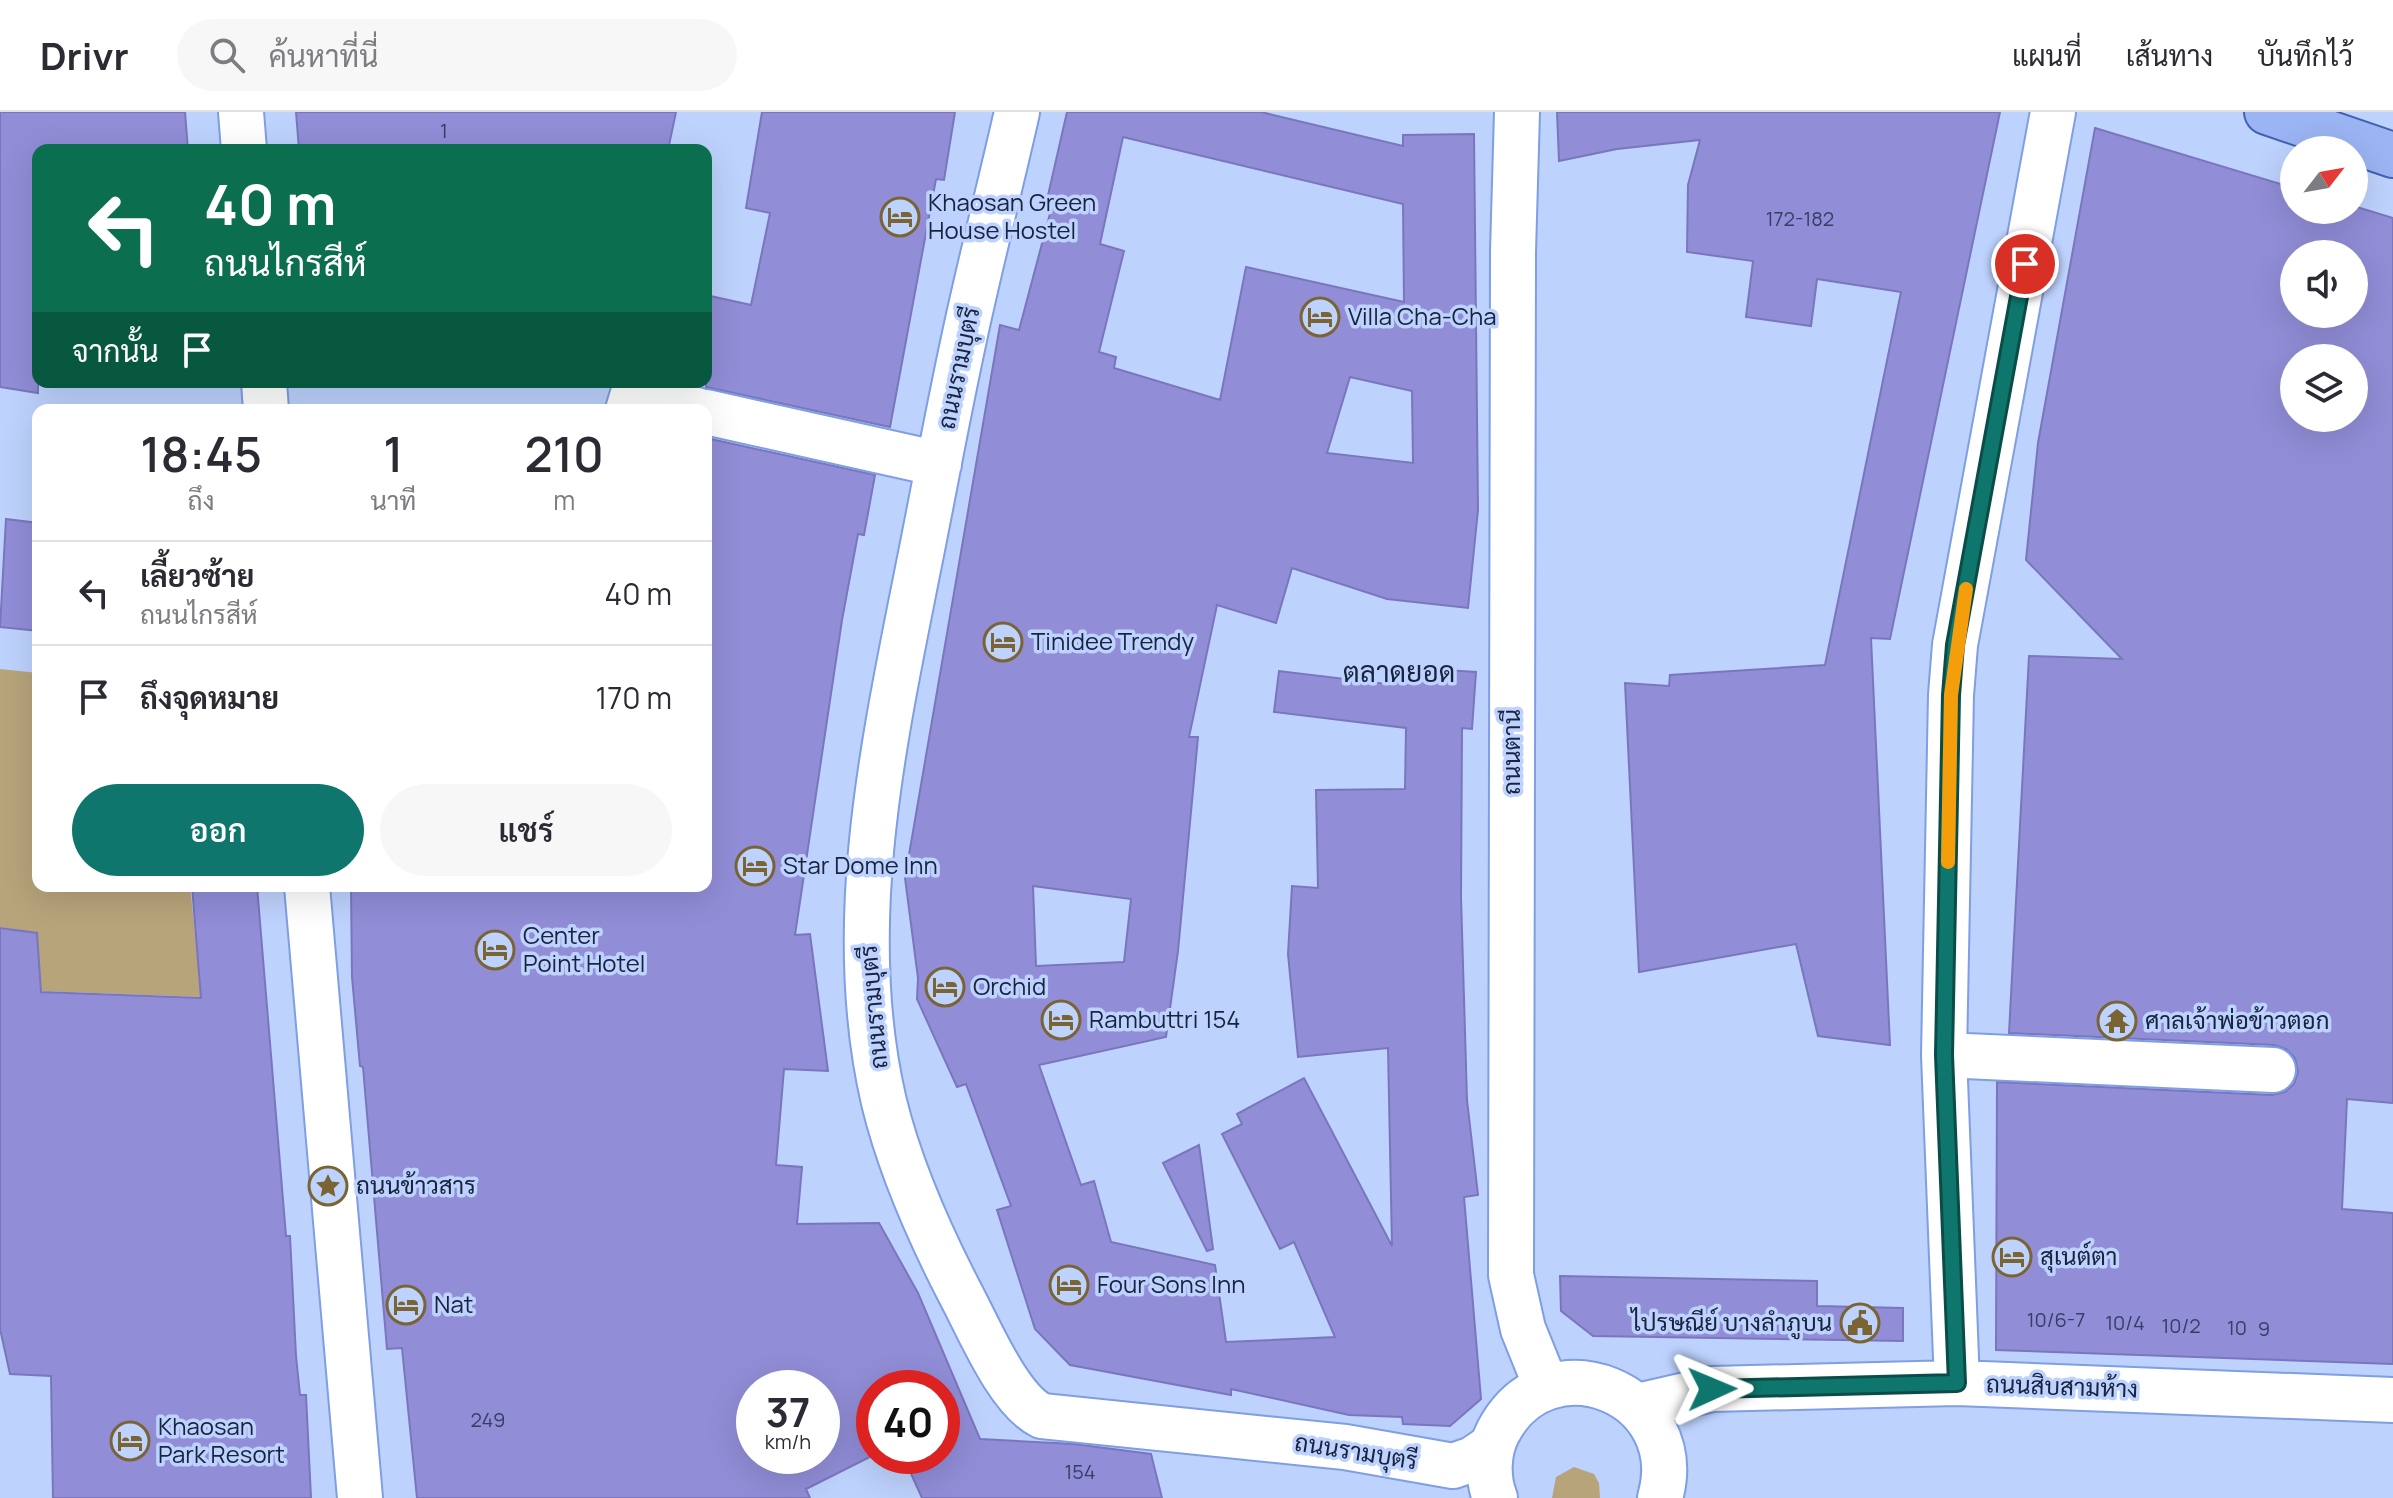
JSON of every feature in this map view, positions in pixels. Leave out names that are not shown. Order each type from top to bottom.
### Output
[{"type":"main road","points":[[2267,112],[2393,155]]},
{"type":"street","points":[[241,112],[244,144]]},
{"type":"street","name":"ถนนรามบุตรี","points":[[1017,112],[964,336],[894,690],[868,868],[868,954],[884,1100],[901,1161],[953,1279],[993,1356],[1029,1410],[1042,1416],[1345,1447],[1453,1466],[1473,1459],[1492,1446]]},
{"type":"street","name":"ถนนตานี","points":[[1517,112],[1513,252],[1511,1275],[1523,1329],[1546,1386]]},
{"type":"street","points":[[1957,1383],[1944,1055],[1951,695],[1955,645],[2053,112]]},
{"type":"street","points":[[630,404],[632,397],[667,404]]},
{"type":"street","points":[[712,413],[939,464]]},
{"type":"street","points":[[308,892],[360,1498]]},
{"type":"street","points":[[1944,1055],[2273,1070]]},
{"type":"street","name":"ถนนสิบสามห้าง","points":[[1638,1406],[1712,1389],[1957,1383],[2393,1400]]},
{"type":"street","points":[[1495,1498],[1489,1468],[1492,1446],[1505,1419],[1526,1397],[1546,1386],[1597,1385],[1616,1391],[1638,1406],[1651,1422],[1663,1448],[1666,1479],[1660,1498]]},
{"type":"shaded area","points":[[0,669],[32,672],[32,892],[191,892],[202,997],[41,991],[37,933],[0,927]]},
{"type":"shaded area","points":[[1574,1467],[1594,1474],[1599,1483],[1600,1498],[1552,1498],[1556,1477]]},
{"type":"building","points":[[0,112],[185,112],[188,144],[32,144],[32,388],[38,388],[38,393],[0,387]]},
{"type":"building","points":[[296,112],[676,112],[669,144],[299,144]]},
{"type":"building","points":[[762,112],[955,112],[944,180],[936,179],[890,427],[711,388],[712,296],[751,305],[770,213],[746,208]]},
{"type":"building","points":[[1067,112],[1261,112],[1403,146],[1403,135],[1474,134],[1478,510],[1468,608],[1387,599],[1292,568],[1276,623],[1217,605],[1189,737],[1198,737],[1178,951],[1166,1037],[1039,1065],[1081,1185],[1094,1181],[1111,1242],[1215,1265],[1226,1342],[1335,1337],[1294,1242],[1280,1249],[1222,1134],[1242,1124],[1237,1114],[1304,1078],[1392,1246],[1388,1048],[1298,1057],[1288,954],[1292,886],[1318,888],[1316,790],[1405,789],[1406,728],[1274,712],[1279,671],[1395,685],[1396,667],[1476,672],[1472,729],[1462,728],[1461,897],[1467,1100],[1478,1195],[1464,1197],[1481,1399],[1450,1426],[1403,1424],[1402,1417],[1349,1415],[1231,1389],[1231,1395],[1070,1365],[1035,1329],[997,1210],[1011,1206],[966,1084],[957,1087],[917,999],[918,978],[905,878],[1000,325],[1019,330],[1052,206],[1046,204]],"holes":[[[1123,137],[1403,204],[1404,302],[1246,267],[1220,400],[1114,368],[1116,357],[1099,352],[1124,251],[1100,244]],[[1350,377],[1412,391],[1413,463],[1327,453]],[[1033,886],[1131,899],[1124,962],[1036,966]]]},
{"type":"building","points":[[1557,112],[2000,112],[1890,639],[1871,638],[1890,1045],[1818,1036],[1796,944],[1639,972],[1625,683],[1669,686],[1670,675],[1825,665],[1901,292],[1817,279],[1811,326],[1746,317],[1753,261],[1687,252],[1688,185],[1700,140],[1617,149],[1559,161]]},
{"type":"building","points":[[2095,128],[2280,184],[2280,224],[2368,224],[2368,210],[2393,218],[2393,1103],[2347,1099],[2342,1209],[2393,1213],[2393,1364],[1996,1350],[1997,1082],[2272,1095],[2285,1092],[2294,1084],[2298,1072],[2295,1058],[2286,1049],[2274,1045],[2009,1033],[2029,656],[2122,659],[2026,560],[2038,443]]},
{"type":"building","points":[[712,439],[875,475],[864,535],[858,534],[842,620],[795,935],[810,934],[828,1071],[784,1069],[776,1165],[802,1167],[797,1224],[879,1223],[918,1293],[951,1370],[856,1370],[856,1464],[840,1472],[840,1370],[736,1370],[736,1474],[836,1474],[806,1489],[810,1498],[417,1498],[402,1348],[387,1349],[363,1067],[360,1066],[352,977],[351,892],[712,892]]},
{"type":"building","points":[[6,519],[32,522],[32,630],[0,627]]},
{"type":"building","points":[[192,892],[257,892],[286,1236],[290,1236],[296,1356],[300,1395],[306,1395],[311,1498],[53,1498],[51,1376],[10,1374],[0,1329],[0,928],[37,933],[41,992],[201,998]]},
{"type":"building","points":[[1199,1145],[1213,1249],[1207,1251],[1163,1163]]},
{"type":"building","points":[[1560,1276],[1817,1281],[1817,1306],[1903,1308],[1903,1341],[1593,1336],[1561,1311]]},
{"type":"building","points":[[960,1392],[980,1439],[1074,1444],[1151,1454],[1162,1498],[922,1498],[911,1474],[960,1474]]},
{"type":"slow traffic","points":[[1948,862],[1951,695],[1955,645],[1966,589]]},
{"type":"place","name":"Khaosan Green House Hostel","points":[[900,217]]},
{"type":"place","name":"Villa Cha-Cha","points":[[1320,317]]},
{"type":"place","name":"Tinidee Trendy","points":[[1003,642]]},
{"type":"place","name":"Star Dome Inn","points":[[755,866]]},
{"type":"place","name":"Center Point Hotel","points":[[495,950]]},
{"type":"place","name":"Orchid","points":[[945,987]]},
{"type":"place","name":"Rambuttri 154","points":[[1061,1020]]},
{"type":"place","name":"ศาลเจ้าพ่อข้าวตอก","points":[[2117,1021]]},
{"type":"place","name":"ถนนข้าวสาร","points":[[328,1186]]},
{"type":"place","name":"สุเนต์ตา","points":[[2012,1257]]},
{"type":"place","name":"Four Sons Inn","points":[[1069,1285]]},
{"type":"place","name":"Nat","points":[[406,1305]]},
{"type":"place","name":"ไปรษณีย์ บางลำภูบน","points":[[1860,1323]]},
{"type":"place","name":"Khaosan Park Resort","points":[[130,1441]]},
{"type":"district","name":"ตลาดยอด","points":[[1399,672]]},
{"type":"route","points":[[1712,1389],[1957,1383],[1944,1055],[1951,695],[1955,645],[2025,264]]}]
